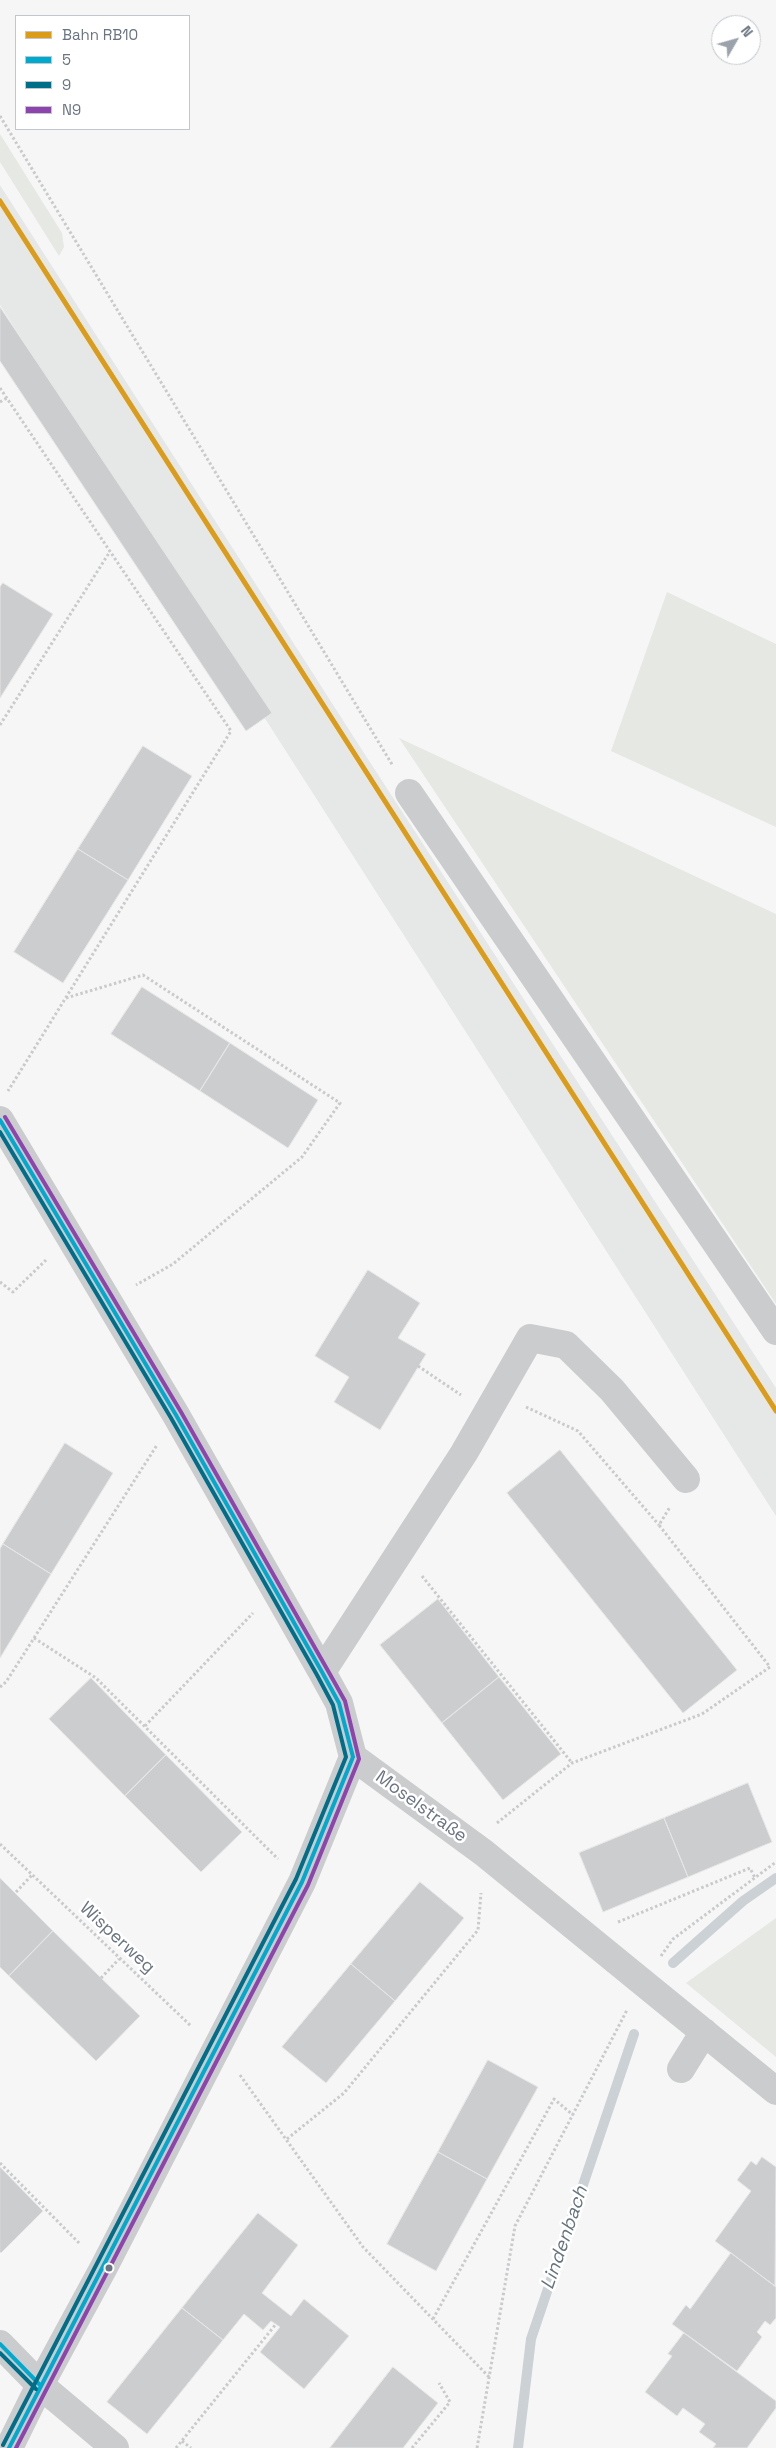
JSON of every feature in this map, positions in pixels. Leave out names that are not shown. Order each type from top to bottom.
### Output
[{"type":"street","points":[[409,793],[776,1331]]},
{"type":"street","points":[[2,1108],[70,1236],[176,1414],[339,1703],[353,1757],[302,1882],[104,2267],[40,2385],[10,2448]]},
{"type":"street","points":[[322,1672],[402,1552],[493,1403],[530,1338],[566,1345],[612,1390],[686,1480]]},
{"type":"street","name":"Moselstraße","points":[[353,1757],[478,1848],[776,2091]]},
{"type":"street","points":[[681,2069],[704,2032]]},
{"type":"street","points":[[0,2344],[40,2385],[115,2448]]},
{"type":"path","points":[[0,116],[409,793]]},
{"type":"path","points":[[0,388],[109,553],[231,731],[66,998],[2,1108]]},
{"type":"path","points":[[0,402],[7,398]]},
{"type":"path","points":[[0,725],[109,553]]},
{"type":"path","points":[[66,998],[143,976],[340,1103],[302,1157],[173,1264],[108,1300]]},
{"type":"path","points":[[0,1282],[13,1292],[70,1236]]},
{"type":"path","points":[[287,2139],[344,2093],[478,1930],[478,1848],[572,1763],[702,1714],[770,1667],[659,1525],[578,1431],[493,1403],[418,1366]]},
{"type":"path","points":[[0,1687],[6,1682],[176,1414]]},
{"type":"path","points":[[659,1525],[686,1480]]},
{"type":"path","points":[[402,1552],[572,1763]]},
{"type":"path","points":[[145,1726],[276,1589]]},
{"type":"path","points":[[34,1638],[96,1678],[302,1882]]},
{"type":"path","name":"Wisperweg","points":[[0,1844],[217,2050],[245,2081],[364,2247],[489,2377]]},
{"type":"path","points":[[477,2448],[515,2226],[642,1982],[673,1939],[776,1862]]},
{"type":"path","points":[[585,1935],[750,1868],[755,1878]]},
{"type":"path","points":[[16,1892],[32,1875]]},
{"type":"path","points":[[101,1978],[119,1959]]},
{"type":"path","points":[[432,2319],[554,2099],[573,2114]]},
{"type":"path","points":[[0,2163],[104,2267]]},
{"type":"path","points":[[176,2448],[276,2324]]},
{"type":"path","points":[[412,2448],[450,2402],[439,2383]]},
{"type":"path","points":[[182,2441],[191,2448]]},
{"type":"shaded area","points":[[0,134],[62,233],[64,247],[59,256],[0,162]]},
{"type":"shaded area","points":[[0,185],[355,739],[776,1388],[776,1516],[0,305]]},
{"type":"shaded area","points":[[667,592],[776,644],[776,827],[611,751]]},
{"type":"shaded area","points":[[399,738],[776,914],[776,1304]]},
{"type":"shaded area","points":[[776,1918],[776,2057],[686,1983]]},
{"type":"building","points":[[0,307],[272,713],[246,731],[0,361]]},
{"type":"building","points":[[3,583],[53,614],[0,698],[0,587]]},
{"type":"building","points":[[143,746],[192,776],[128,880],[78,849]]},
{"type":"building","points":[[78,849],[128,880],[63,983],[14,952]]},
{"type":"building","points":[[142,987],[230,1043],[200,1091],[111,1034]]},
{"type":"building","points":[[230,1043],[318,1100],[288,1148],[200,1091]]},
{"type":"building","points":[[368,1270],[420,1303],[398,1338],[426,1354],[380,1430],[334,1402],[349,1377],[315,1356]]},
{"type":"building","points":[[65,1443],[113,1473],[51,1574],[3,1544]]},
{"type":"building","points":[[560,1450],[737,1670],[683,1713],[507,1493]]},
{"type":"building","points":[[3,1544],[51,1574],[0,1658],[0,1549]]},
{"type":"building","points":[[438,1599],[499,1677],[442,1723],[380,1645]]},
{"type":"building","points":[[499,1677],[561,1754],[503,1800],[442,1723]]},
{"type":"building","points":[[91,1678],[166,1755],[125,1796],[49,1719]]},
{"type":"building","points":[[166,1755],[242,1832],[201,1872],[125,1796]]},
{"type":"building","points":[[748,1783],[772,1842],[688,1877],[664,1818]]},
{"type":"building","points":[[664,1818],[688,1877],[603,1912],[579,1853]]},
{"type":"building","points":[[0,1878],[53,1931],[9,1976],[0,1967]]},
{"type":"building","points":[[420,1882],[464,1918],[395,2001],[351,1964]]},
{"type":"building","points":[[53,1931],[140,2016],[96,2061],[9,1976]]},
{"type":"building","points":[[351,1964],[395,2001],[326,2083],[282,2047]]},
{"type":"building","points":[[488,2060],[538,2087],[487,2179],[438,2152]]},
{"type":"building","points":[[438,2152],[487,2179],[436,2271],[387,2244]]},
{"type":"building","points":[[762,2157],[776,2167],[775,2286],[715,2241],[751,2191],[737,2180],[751,2161],[756,2165]]},
{"type":"building","points":[[0,2167],[43,2211],[1,2253],[0,2252]]},
{"type":"building","points":[[258,2213],[298,2245],[262,2293],[291,2316],[304,2299],[349,2336],[304,2389],[260,2352],[280,2327],[271,2321],[263,2330],[244,2314],[223,2340],[182,2308]]},
{"type":"building","points":[[731,2253],[776,2287],[776,2318],[770,2325],[765,2321],[757,2332],[762,2337],[737,2371],[672,2324],[686,2305],[690,2309]]},
{"type":"building","points":[[182,2308],[223,2340],[147,2434],[107,2402]]},
{"type":"building","points":[[684,2333],[776,2401],[776,2408],[747,2448],[713,2448],[716,2444],[699,2432],[705,2424],[683,2408],[677,2416],[645,2392],[672,2356],[668,2354]]},
{"type":"building","points":[[393,2367],[438,2403],[403,2448],[330,2448]]},
{"type":"waterway","name":"Lindenbach","points":[[673,1963],[743,1901],[776,1878]]},
{"type":"waterway","name":"Lindenbach","points":[[518,2448],[531,2339],[634,2034]]},
{"type":"rail line","name":"RB10","points":[[0,201],[776,1411]]},
{"type":"transit line","name":"N9","points":[[5,1117],[181,1412],[345,1701],[359,1759],[308,1885],[16,2448]]},
{"type":"transit line","name":"5","points":[[0,1120],[176,1415],[322,1672],[339,1703],[353,1757]]},
{"type":"transit line","name":"9","points":[[0,1132],[171,1418],[317,1675],[333,1705],[346,1757],[296,1879],[3,2445]]},
{"type":"transit line","name":"5","points":[[9,2448],[302,1882],[353,1757]]},
{"type":"transit line","name":"5","points":[[0,2344],[40,2385]]},
{"type":"transit line","name":"9","points":[[0,2353],[36,2389]]}]
